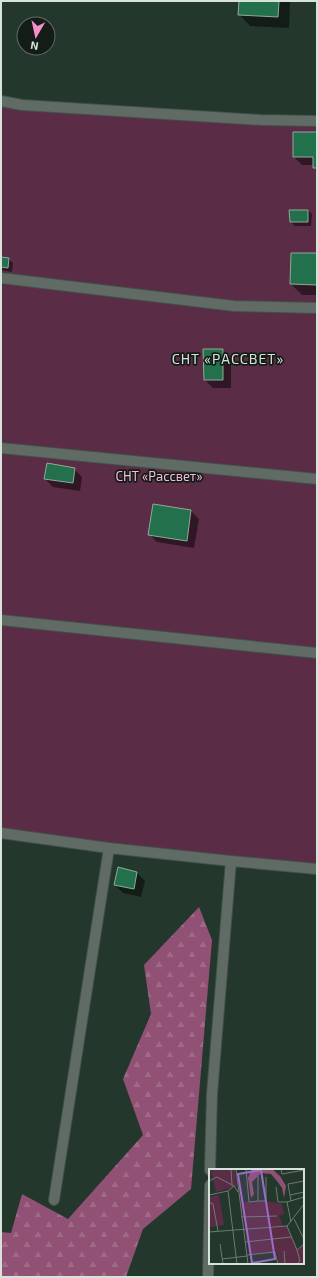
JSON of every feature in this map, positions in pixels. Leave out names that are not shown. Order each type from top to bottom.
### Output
[{"type":"lane","points":[[1,101],[22,105],[261,120],[317,121]]},
{"type":"lane","points":[[1,278],[234,306],[317,308]]},
{"type":"lane","points":[[1,448],[317,479]]},
{"type":"lane","points":[[1,620],[317,653]]},
{"type":"lane","points":[[1,833],[109,848],[317,869]]},
{"type":"lane","points":[[54,1200],[109,848]]},
{"type":"lane","points":[[210,1169],[212,1094],[232,861]]},
{"type":"lane","points":[[208,1277],[209,1231]]},
{"type":"green space","name":"СНТ «Рассвет»","points":[[1,105],[317,121],[317,872],[1,831]]},
{"type":"green space","points":[[199,907],[212,940],[191,1189],[143,1229],[126,1277],[1,1277],[1,1232],[11,1233],[22,1194],[68,1219],[143,1135],[123,1079],[151,1014],[144,965]]},
{"type":"building","points":[[239,1],[279,1],[278,17],[238,15]]},
{"type":"building","points":[[293,132],[317,132],[317,168],[313,168],[313,157],[293,157]]},
{"type":"building","points":[[289,210],[308,210],[308,222],[290,222]]},
{"type":"building","points":[[291,253],[317,253],[317,285],[290,284]]},
{"type":"building","points":[[1,257],[9,258],[8,268],[1,267]]},
{"type":"building","points":[[203,349],[223,349],[223,380],[204,380]]},
{"type":"building","points":[[47,463],[75,468],[73,483],[44,479]]},
{"type":"building","points":[[153,504],[191,510],[187,541],[148,535]]},
{"type":"building","points":[[118,867],[137,872],[134,889],[114,885]]},
{"type":"district","name":"СНТ «РАССВЕТ»","points":[[228,359]]}]
